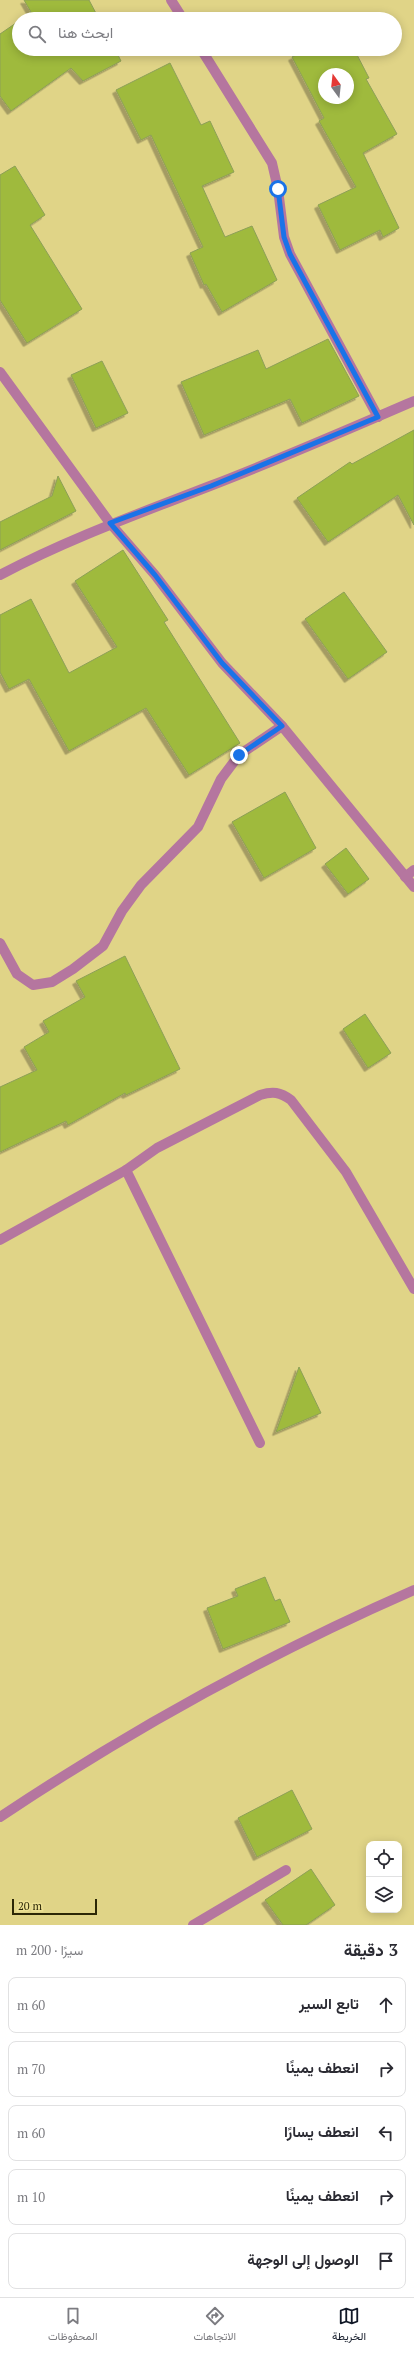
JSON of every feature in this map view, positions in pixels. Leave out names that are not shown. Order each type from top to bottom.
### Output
[{"type":"street","points":[[171,0],[179,12]]},
{"type":"street","points":[[205,56],[272,163],[278,189],[284,237],[290,254],[378,417]]},
{"type":"street","points":[[0,372],[110,523],[155,575],[222,663],[282,726],[414,887]]},
{"type":"street","points":[[0,575],[34,557],[110,523],[211,486],[414,401]]},
{"type":"street","points":[[0,942],[17,974],[33,985],[52,982],[73,969],[103,946],[122,911],[141,885],[198,827],[221,779],[239,755],[282,726]]},
{"type":"street","points":[[405,877],[414,870]]},
{"type":"street","points":[[0,1240],[126,1170],[157,1148],[260,1095],[271,1092],[283,1094],[298,1108],[346,1172],[414,1289]]},
{"type":"street","points":[[126,1170],[260,1443]]},
{"type":"street","points":[[0,1817],[121,1739],[217,1686],[329,1627],[414,1590]]},
{"type":"street","points":[[193,1925],[286,1870]]},
{"type":"building","points":[[24,0],[89,0],[95,12],[31,12]]},
{"type":"building","points":[[12,26],[12,56],[118,56],[121,61],[83,81],[71,68],[11,111],[0,96],[0,34]]},
{"type":"building","points":[[358,56],[369,78],[366,79],[397,134],[363,153],[399,228],[383,237],[380,230],[340,250],[318,205],[356,187],[319,121],[324,118],[292,57]]},
{"type":"building","points":[[170,63],[201,125],[210,121],[234,172],[202,186],[225,237],[252,226],[277,280],[222,312],[206,284],[204,285],[190,253],[203,247],[151,135],[141,140],[116,90]]},
{"type":"building","points":[[15,166],[45,215],[30,225],[82,309],[27,343],[0,300],[0,175]]},
{"type":"building","points":[[328,339],[359,396],[302,423],[290,399],[204,435],[181,382],[258,350],[266,369]]},
{"type":"building","points":[[102,361],[128,413],[96,428],[71,375]]},
{"type":"building","points":[[414,430],[414,525],[398,495],[328,542],[297,498],[350,462],[352,464]]},
{"type":"building","points":[[58,476],[76,511],[0,550],[0,522],[52,496]]},
{"type":"building","points":[[123,550],[168,620],[164,622],[240,743],[189,775],[146,708],[69,751],[29,679],[9,689],[0,672],[0,615],[31,599],[69,673],[117,647],[75,581]]},
{"type":"building","points":[[344,592],[387,652],[348,679],[305,619]]},
{"type":"building","points":[[285,792],[316,848],[264,878],[232,822]]},
{"type":"building","points":[[346,848],[369,879],[348,894],[325,864]]},
{"type":"building","points":[[125,956],[180,1069],[126,1095],[125,1093],[68,1125],[66,1121],[0,1152],[0,1087],[37,1070],[24,1047],[49,1032],[43,1021],[85,997],[76,981]]},
{"type":"building","points":[[365,1014],[391,1053],[368,1068],[343,1029]]},
{"type":"building","points":[[299,1367],[321,1413],[276,1432]]},
{"type":"building","points":[[265,1577],[275,1601],[280,1599],[290,1622],[223,1649],[207,1608],[238,1596],[235,1589]]},
{"type":"building","points":[[292,1790],[312,1829],[257,1857],[238,1818]]},
{"type":"building","points":[[311,1869],[335,1905],[306,1925],[283,1925],[265,1900]]},
{"type":"route","points":[[239,755],[282,726],[222,663],[155,575],[110,523],[211,486],[378,417],[290,254],[284,237],[278,189]]}]
